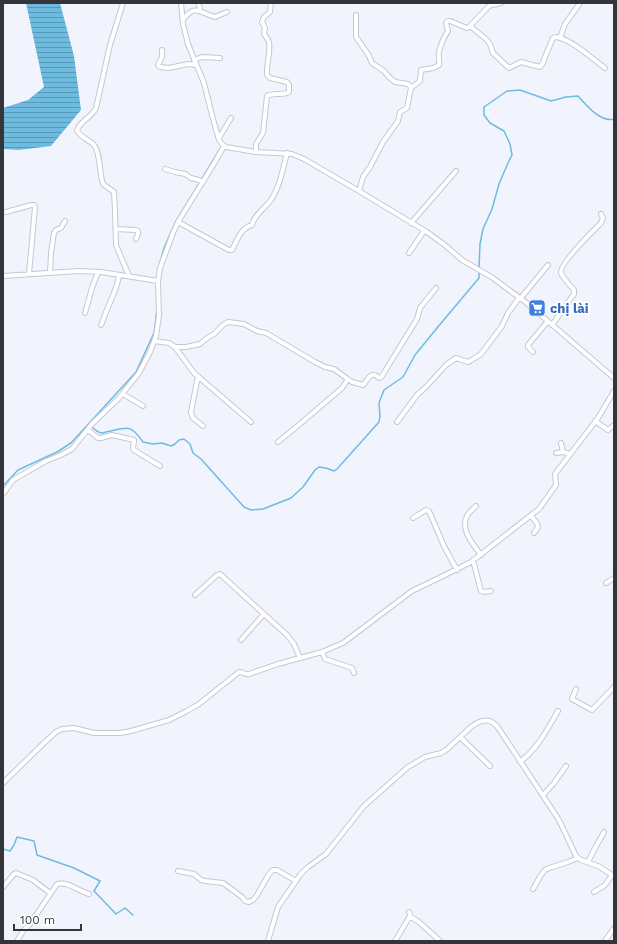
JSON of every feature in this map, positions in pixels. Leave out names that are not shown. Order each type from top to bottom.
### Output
[{"type":"street","points":[[123,3],[110,45],[96,108],[93,114],[78,127],[77,130],[80,135],[94,146],[98,155],[103,184],[114,192],[116,246],[129,276]]},
{"type":"street","points":[[181,3],[185,35],[206,89],[219,138],[224,146],[256,152],[292,154],[304,159],[359,191],[424,231],[446,246],[462,260],[493,278],[548,321],[614,378]]},
{"type":"street","points":[[198,3],[200,8],[199,11]]},
{"type":"street","points":[[256,152],[256,144],[263,133],[267,96],[270,94],[287,94],[289,92],[289,85],[287,82],[270,78],[267,75],[269,44],[264,33],[265,28],[262,22],[270,12],[271,3]]},
{"type":"street","points":[[359,191],[363,177],[383,142],[398,121],[400,112],[407,108],[410,89],[420,80],[420,70],[433,68],[439,65],[439,53],[444,36],[448,30],[446,23],[447,21],[467,28],[490,5],[501,3]]},
{"type":"street","points":[[560,38],[565,24],[580,3]]},
{"type":"street","points":[[183,20],[190,11],[199,11],[215,16],[226,12]]},
{"type":"street","points":[[356,15],[356,37],[368,54],[372,63],[384,71],[395,82],[408,84],[411,87]]},
{"type":"street","points":[[470,26],[486,39],[490,44],[493,53],[508,68],[522,62],[540,67],[553,38],[556,36],[578,48],[605,68]]},
{"type":"street","points":[[162,50],[162,57],[158,64],[160,67],[169,68],[188,64],[196,65]]},
{"type":"street","points":[[194,60],[202,57],[220,58]]},
{"type":"street","points":[[219,138],[231,118]]},
{"type":"street","points":[[3,494],[13,480],[46,461],[72,449],[92,424],[123,394],[139,373],[148,357],[154,341],[159,318],[158,288],[155,280],[175,227],[224,146]]},
{"type":"street","points":[[178,222],[229,250],[232,250],[243,230],[247,226],[252,225],[255,218],[276,191],[287,153]]},
{"type":"street","points":[[165,169],[184,174],[203,182]]},
{"type":"street","points":[[411,223],[456,171]]},
{"type":"street","points":[[6,212],[31,205],[34,205],[35,207],[29,274]]},
{"type":"street","points":[[552,325],[574,294],[574,290],[561,274],[561,270],[569,256],[601,223],[603,218],[601,214]]},
{"type":"street","points":[[50,273],[54,233],[56,230],[61,228],[64,221]]},
{"type":"street","points":[[116,230],[138,231],[136,239]]},
{"type":"street","points":[[409,253],[424,231]]},
{"type":"street","points":[[397,422],[417,395],[446,365],[456,358],[468,362],[481,354],[502,326],[508,313],[548,265]]},
{"type":"street","points":[[3,276],[72,271],[98,272],[155,280]]},
{"type":"street","points":[[85,313],[98,272]]},
{"type":"street","points":[[101,325],[114,293],[119,275]]},
{"type":"street","points":[[175,347],[186,347],[200,344],[228,322],[244,324],[266,334],[325,367],[334,368],[352,382],[363,385],[372,375],[380,378],[382,376],[417,319],[420,308],[436,288]]},
{"type":"street","points":[[533,352],[528,345],[548,321]]},
{"type":"street","points":[[154,341],[169,343],[175,347],[198,376],[251,422]]},
{"type":"street","points":[[198,376],[191,412],[193,418],[203,426]]},
{"type":"street","points":[[278,442],[342,388],[348,379]]},
{"type":"street","points":[[3,783],[46,741],[62,729],[74,728],[94,733],[120,734],[169,720],[199,704],[239,672],[249,674],[278,664],[322,652],[343,643],[412,591],[457,570],[474,560],[539,509],[555,487],[555,474],[595,421],[614,391]]},
{"type":"street","points":[[123,394],[143,406]]},
{"type":"street","points":[[595,421],[606,430],[609,430],[614,426]]},
{"type":"street","points":[[88,430],[98,438],[112,435],[134,440],[134,450],[160,466]]},
{"type":"street","points":[[561,443],[563,452]]},
{"type":"street","points":[[556,453],[563,452],[570,454]]},
{"type":"street","points":[[476,506],[467,515],[465,522],[466,531],[471,542],[481,555]]},
{"type":"street","points":[[413,518],[426,510],[430,511],[444,546],[457,570]]},
{"type":"street","points":[[531,516],[538,524],[538,529],[534,533]]},
{"type":"street","points":[[474,560],[481,591],[491,591]]},
{"type":"street","points":[[196,595],[217,575],[220,574],[292,640],[300,658]]},
{"type":"street","points":[[606,583],[614,578]]},
{"type":"street","points":[[241,640],[264,614]]},
{"type":"street","points":[[322,652],[325,659],[352,668],[354,673]]},
{"type":"street","points":[[576,689],[572,699],[592,710],[614,687]]},
{"type":"street","points":[[520,762],[539,744],[558,711]]},
{"type":"street","points":[[268,941],[278,906],[300,875],[326,854],[359,811],[414,763],[426,757],[444,752],[471,727],[484,720],[493,722],[499,729],[559,820],[574,854],[578,858],[598,866],[613,876],[605,885],[594,892]]},
{"type":"street","points":[[460,737],[490,766]]},
{"type":"street","points":[[543,796],[566,766]]},
{"type":"street","points":[[588,862],[604,832]]},
{"type":"street","points":[[533,889],[540,875],[545,870],[578,858]]},
{"type":"street","points":[[178,870],[194,874],[203,881],[222,883],[242,897],[245,901],[249,902],[257,895],[273,870],[277,870],[296,881]]},
{"type":"street","points":[[3,887],[14,874],[16,874],[33,880],[50,893]]},
{"type":"street","points":[[17,941],[57,884],[62,883],[74,886],[89,894]]},
{"type":"street","points":[[395,941],[410,914],[412,918],[419,922],[440,941]]},
{"type":"street","points":[[606,941],[614,928]]},
{"type":"water","points":[[26,3],[60,3],[74,56],[81,110],[51,146],[19,150],[3,149],[3,108],[28,100],[44,87]]},
{"type":"waterway","points":[[479,268],[480,244],[483,229],[492,209],[499,184],[512,155],[510,144],[504,131],[490,123],[484,115],[484,107],[507,91],[520,90],[551,101],[566,97],[578,96],[599,116],[609,120],[614,119]]},
{"type":"waterway","points":[[159,266],[164,248],[175,223],[220,149]]},
{"type":"waterway","points":[[89,424],[100,433],[122,428],[130,429],[133,430],[143,442],[153,444],[162,443],[171,446],[179,440],[184,439],[190,444],[193,453],[201,459],[244,507],[251,510],[263,509],[291,498],[303,487],[315,470],[319,467],[334,471],[337,469],[379,422],[379,403],[384,390],[403,377],[415,355],[479,278],[479,272]]},
{"type":"waterway","points":[[3,486],[18,470],[57,452],[71,443],[136,372],[154,333],[157,308]]},
{"type":"waterway","points":[[3,849],[10,851],[17,837],[34,841],[37,855],[74,868],[100,881],[94,891],[116,914],[125,908],[133,915]]},
{"type":"place","name":"chị lài","points":[[537,308]]}]
